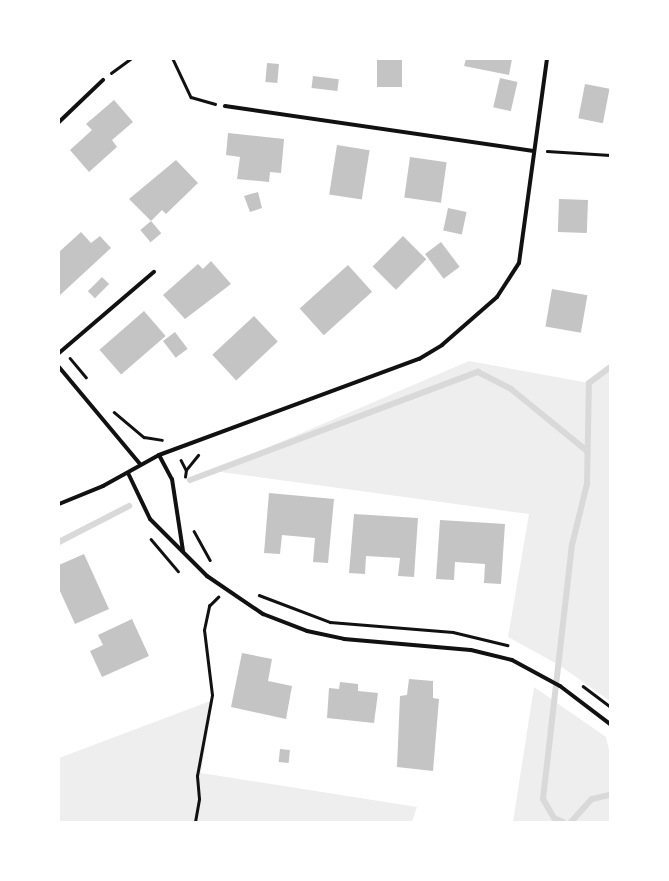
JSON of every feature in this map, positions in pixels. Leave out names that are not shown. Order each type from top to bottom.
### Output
[{"type":"street","points":[[59,504],[128,473],[140,464],[159,455],[419,359],[442,345],[497,296],[519,263],[530,199],[532,151],[547,59]]},
{"type":"street","points":[[59,122],[103,80]]},
{"type":"street","points":[[225,106],[532,151]]},
{"type":"street","points":[[59,353],[154,272]]},
{"type":"street","points":[[59,367],[140,464]]},
{"type":"street","points":[[159,455],[172,479],[183,552]]},
{"type":"street","points":[[128,473],[150,519],[183,552],[226,588],[263,614],[307,631],[344,639],[442,646],[500,657],[536,672],[587,705],[610,724]]},
{"type":"path","points":[[103,80],[130,59]]},
{"type":"path","points":[[173,59],[191,97],[225,106]]},
{"type":"path","points":[[532,151],[610,155]]},
{"type":"path","points":[[63,350],[88,380]]},
{"type":"path","points":[[108,405],[144,436],[169,439],[186,470],[185,481]]},
{"type":"path","points":[[186,470],[201,452]]},
{"type":"path","points":[[192,525],[203,551],[216,566]]},
{"type":"path","points":[[158,551],[178,571]]},
{"type":"path","points":[[195,822],[199,799],[197,776],[212,695],[204,630],[209,606],[226,588]]},
{"type":"path","points":[[254,592],[274,603],[330,622],[453,632],[497,641]]},
{"type":"path","points":[[595,694],[610,706]]},
{"type":"shaded area","points":[[469,361],[589,383],[610,367],[610,701],[559,665],[508,637],[529,514],[213,471]]},
{"type":"shaded area","points":[[534,687],[606,737],[610,754],[610,822],[513,822]]},
{"type":"shaded area","points":[[213,700],[201,773],[417,807],[412,822],[59,822],[59,758]]},
{"type":"building","points":[[377,59],[402,59],[402,87],[377,87]]},
{"type":"building","points":[[466,59],[512,59],[509,75],[464,66]]},
{"type":"building","points":[[267,63],[279,64],[277,83],[265,82]]},
{"type":"building","points":[[313,76],[339,79],[337,91],[312,88]]},
{"type":"building","points":[[500,78],[518,82],[511,111],[493,107]]},
{"type":"building","points":[[585,84],[610,89],[603,123],[578,118]]},
{"type":"building","points":[[114,100],[133,122],[112,140],[117,147],[89,172],[70,150],[92,130],[86,124]]},
{"type":"building","points":[[228,133],[284,139],[281,173],[270,172],[269,182],[237,179],[240,157],[226,155]]},
{"type":"building","points":[[337,145],[370,150],[362,200],[329,194]]},
{"type":"building","points":[[410,157],[447,162],[441,203],[404,198]]},
{"type":"building","points":[[176,160],[198,183],[166,214],[162,210],[151,221],[129,199]]},
{"type":"building","points":[[258,192],[262,208],[250,212],[244,196]]},
{"type":"building","points":[[559,199],[588,200],[587,233],[558,232]]},
{"type":"building","points":[[448,208],[467,212],[462,234],[443,230]]},
{"type":"building","points":[[151,221],[161,233],[151,242],[140,230]]},
{"type":"building","points":[[81,232],[91,243],[100,236],[111,248],[59,296],[59,252]]},
{"type":"building","points":[[403,236],[426,259],[396,290],[373,266]]},
{"type":"building","points":[[441,242],[460,267],[444,279],[425,254]]},
{"type":"building","points":[[211,261],[231,284],[185,319],[163,295],[198,264],[203,269]]},
{"type":"building","points":[[348,265],[372,292],[324,335],[300,308]]},
{"type":"building","points":[[102,277],[109,284],[95,298],[88,291]]},
{"type":"building","points":[[552,289],[587,295],[581,333],[545,326]]},
{"type":"building","points":[[144,311],[166,336],[121,375],[99,350]]},
{"type":"building","points":[[254,316],[278,342],[236,380],[212,355]]},
{"type":"building","points":[[175,332],[188,349],[176,358],[163,341]]},
{"type":"building","points":[[269,493],[334,499],[328,563],[313,562],[315,538],[282,535],[280,554],[264,553]]},
{"type":"building","points":[[354,514],[418,518],[414,577],[398,576],[400,558],[366,556],[365,574],[349,573]]},
{"type":"building","points":[[440,520],[505,524],[501,584],[484,583],[485,564],[455,562],[454,580],[436,579]]},
{"type":"building","points":[[84,554],[109,609],[75,624],[59,589],[59,565]]},
{"type":"building","points":[[132,619],[149,656],[102,677],[90,651],[103,645],[98,635]]},
{"type":"building","points":[[242,653],[272,659],[268,681],[292,686],[286,719],[231,707]]},
{"type":"building","points":[[409,679],[433,681],[433,698],[439,699],[433,771],[397,767],[400,696],[407,695]]},
{"type":"building","points":[[340,682],[358,684],[358,691],[378,693],[374,723],[327,718],[329,688],[339,689]]},
{"type":"building","points":[[280,749],[290,750],[289,763],[279,762]]},
{"type":"waterway","points":[[563,822],[554,818],[543,799],[572,545],[587,484],[589,383],[610,367]]},
{"type":"waterway","points":[[190,480],[478,372],[511,389],[587,451]]},
{"type":"waterway","points":[[59,542],[129,506]]},
{"type":"waterway","points":[[571,822],[592,799],[610,795]]}]
